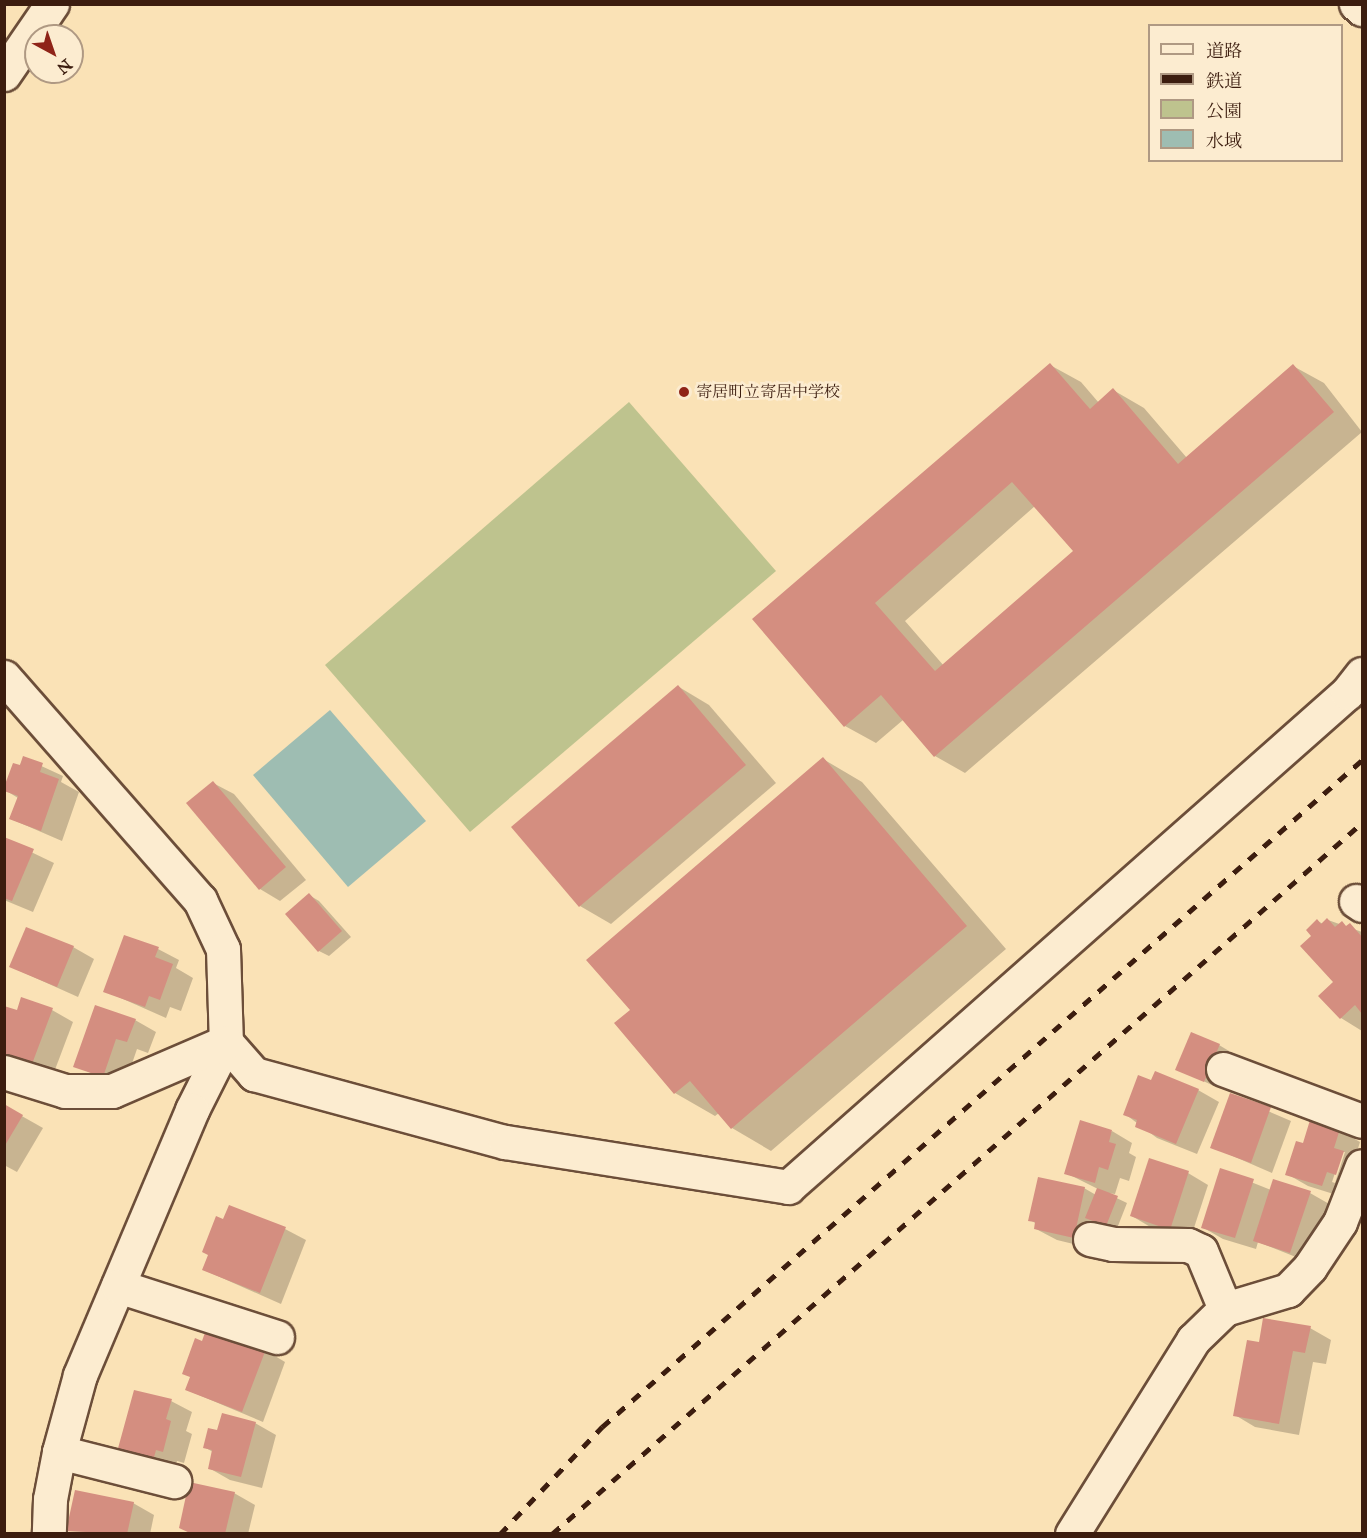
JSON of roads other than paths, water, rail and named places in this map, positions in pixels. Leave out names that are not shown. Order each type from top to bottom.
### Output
[{"type":"street","points":[[4,74],[52,4]]},
{"type":"street","points":[[1356,4],[1362,9]]},
{"type":"street","points":[[226,1042],[254,1074],[505,1142],[788,1187],[1347,693],[1362,675]]},
{"type":"street","points":[[7,690],[200,900],[223,949],[226,1042],[192,1110],[80,1375],[59,1452],[49,1533]]},
{"type":"street","points":[[4,1072],[65,1091],[112,1091],[226,1042]]},
{"type":"street","points":[[1223,1069],[1362,1121]]},
{"type":"street","points":[[1072,1533],[1193,1340],[1225,1309],[1288,1290],[1310,1267],[1340,1222],[1362,1166]]},
{"type":"street","points":[[1090,1239],[1113,1244],[1188,1245],[1202,1251],[1225,1309]]},
{"type":"street","points":[[118,1286],[277,1337]]},
{"type":"street","points":[[59,1452],[174,1481]]},
{"type":"water","points":[[330,710],[426,821],[348,887],[253,775]]},
{"type":"railway","points":[[500,1534],[602,1427],[1362,760]]},
{"type":"railway","points":[[552,1534],[1362,823]]},
{"type":"place","name":"寄居町立寄居中学校","points":[[684,392]]}]
